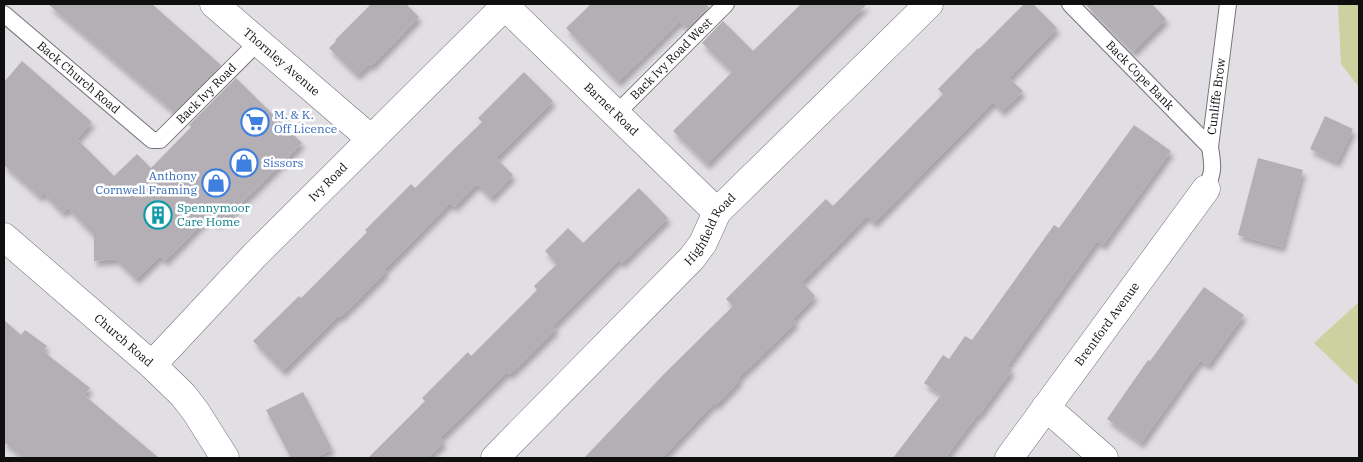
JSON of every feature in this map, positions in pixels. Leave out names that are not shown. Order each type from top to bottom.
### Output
[{"type":"street","name":"Thornley Avenue","points":[[214,4],[372,139]]},
{"type":"street","name":"Highfield Road","points":[[495,458],[692,258],[703,242],[717,212],[928,4]]},
{"type":"street","name":"Barnet Road","points":[[506,5],[717,212]]},
{"type":"street","name":"Ivy Road","points":[[152,366],[254,256],[506,5]]},
{"type":"street","name":"Brentford Avenue","points":[[1009,458],[1206,189]]},
{"type":"street","name":"Church Road","points":[[4,237],[183,395],[225,458]]},
{"type":"street","points":[[1046,407],[1104,458]]},
{"type":"lane","name":"Back Ivy Road West","points":[[616,114],[726,4]]},
{"type":"lane","name":"Back Cope Bank","points":[[1070,4],[1210,147]]},
{"type":"lane","name":"Cunliffe Brow","points":[[1206,189],[1212,176],[1210,147],[1228,4]]},
{"type":"lane","name":"Back Church Road","points":[[4,14],[152,140]]},
{"type":"lane","name":"Back Ivy Road","points":[[152,140],[160,140],[258,42]]},
{"type":"green space","points":[[1338,4],[1359,4],[1359,87],[1341,64]]},
{"type":"green space","points":[[1359,302],[1359,386],[1314,343]]},
{"type":"building","points":[[48,4],[152,4],[221,65],[174,112]]},
{"type":"building","points":[[371,4],[406,4],[419,17],[371,66],[369,64],[357,75],[329,48]]},
{"type":"building","points":[[591,4],[705,4],[709,7],[687,29],[680,21],[618,82],[566,28]]},
{"type":"building","points":[[801,4],[867,4],[707,164],[673,131],[732,72],[702,43],[723,21],[753,51]]},
{"type":"building","points":[[1024,4],[1033,4],[1057,28],[1009,78],[1023,91],[1002,111],[993,102],[874,223],[867,216],[802,282],[815,296],[793,319],[796,322],[738,378],[740,380],[716,405],[714,403],[662,458],[584,458],[665,373],[733,306],[726,299],[826,199],[833,206],[943,94],[938,89]]},
{"type":"building","points":[[1085,4],[1152,4],[1166,19],[1133,52]]},
{"type":"building","points":[[22,61],[92,122],[77,139],[114,176],[137,154],[151,168],[191,127],[189,125],[236,78],[302,143],[228,216],[226,215],[217,224],[209,216],[165,261],[160,256],[136,279],[116,259],[94,261],[94,235],[68,208],[63,213],[43,193],[40,197],[4,165],[4,82]]},
{"type":"building","points":[[524,72],[553,101],[496,158],[513,175],[491,198],[477,184],[454,207],[450,203],[384,270],[386,272],[340,317],[338,316],[283,371],[253,341],[299,296],[301,298],[367,232],[365,230],[411,184],[415,188],[482,122],[478,118]]},
{"type":"building","points":[[1325,116],[1353,129],[1337,162],[1310,149]]},
{"type":"building","points":[[1134,125],[1171,151],[1103,245],[1097,241],[1007,366],[1012,370],[945,458],[893,458],[941,395],[924,383],[943,355],[949,359],[965,336],[972,340],[1054,225],[1059,228]]},
{"type":"building","points":[[1258,158],[1303,170],[1282,247],[1238,235]]},
{"type":"building","points":[[639,188],[668,218],[622,263],[619,260],[553,326],[556,329],[533,352],[510,374],[507,372],[440,438],[444,442],[427,458],[368,458],[425,401],[422,398],[468,352],[471,356],[537,290],[534,286],[557,264],[545,251],[568,228],[583,243]]},
{"type":"building","points":[[1204,287],[1244,315],[1208,365],[1200,360],[1141,443],[1107,419],[1148,360],[1150,361]]},
{"type":"building","points":[[4,320],[21,335],[25,330],[47,346],[43,351],[90,388],[84,395],[159,458],[24,458],[4,442]]},
{"type":"building","points":[[303,392],[332,449],[315,458],[291,458],[266,410]]},
{"type":"place","name":"M. & K. Off Licence","points":[[255,122]]},
{"type":"place","name":"Sissors","points":[[244,163]]},
{"type":"place","name":"Anthony Cornwell Framing","points":[[216,183]]},
{"type":"place","name":"Spennymoor Care Home","points":[[158,215]]}]
